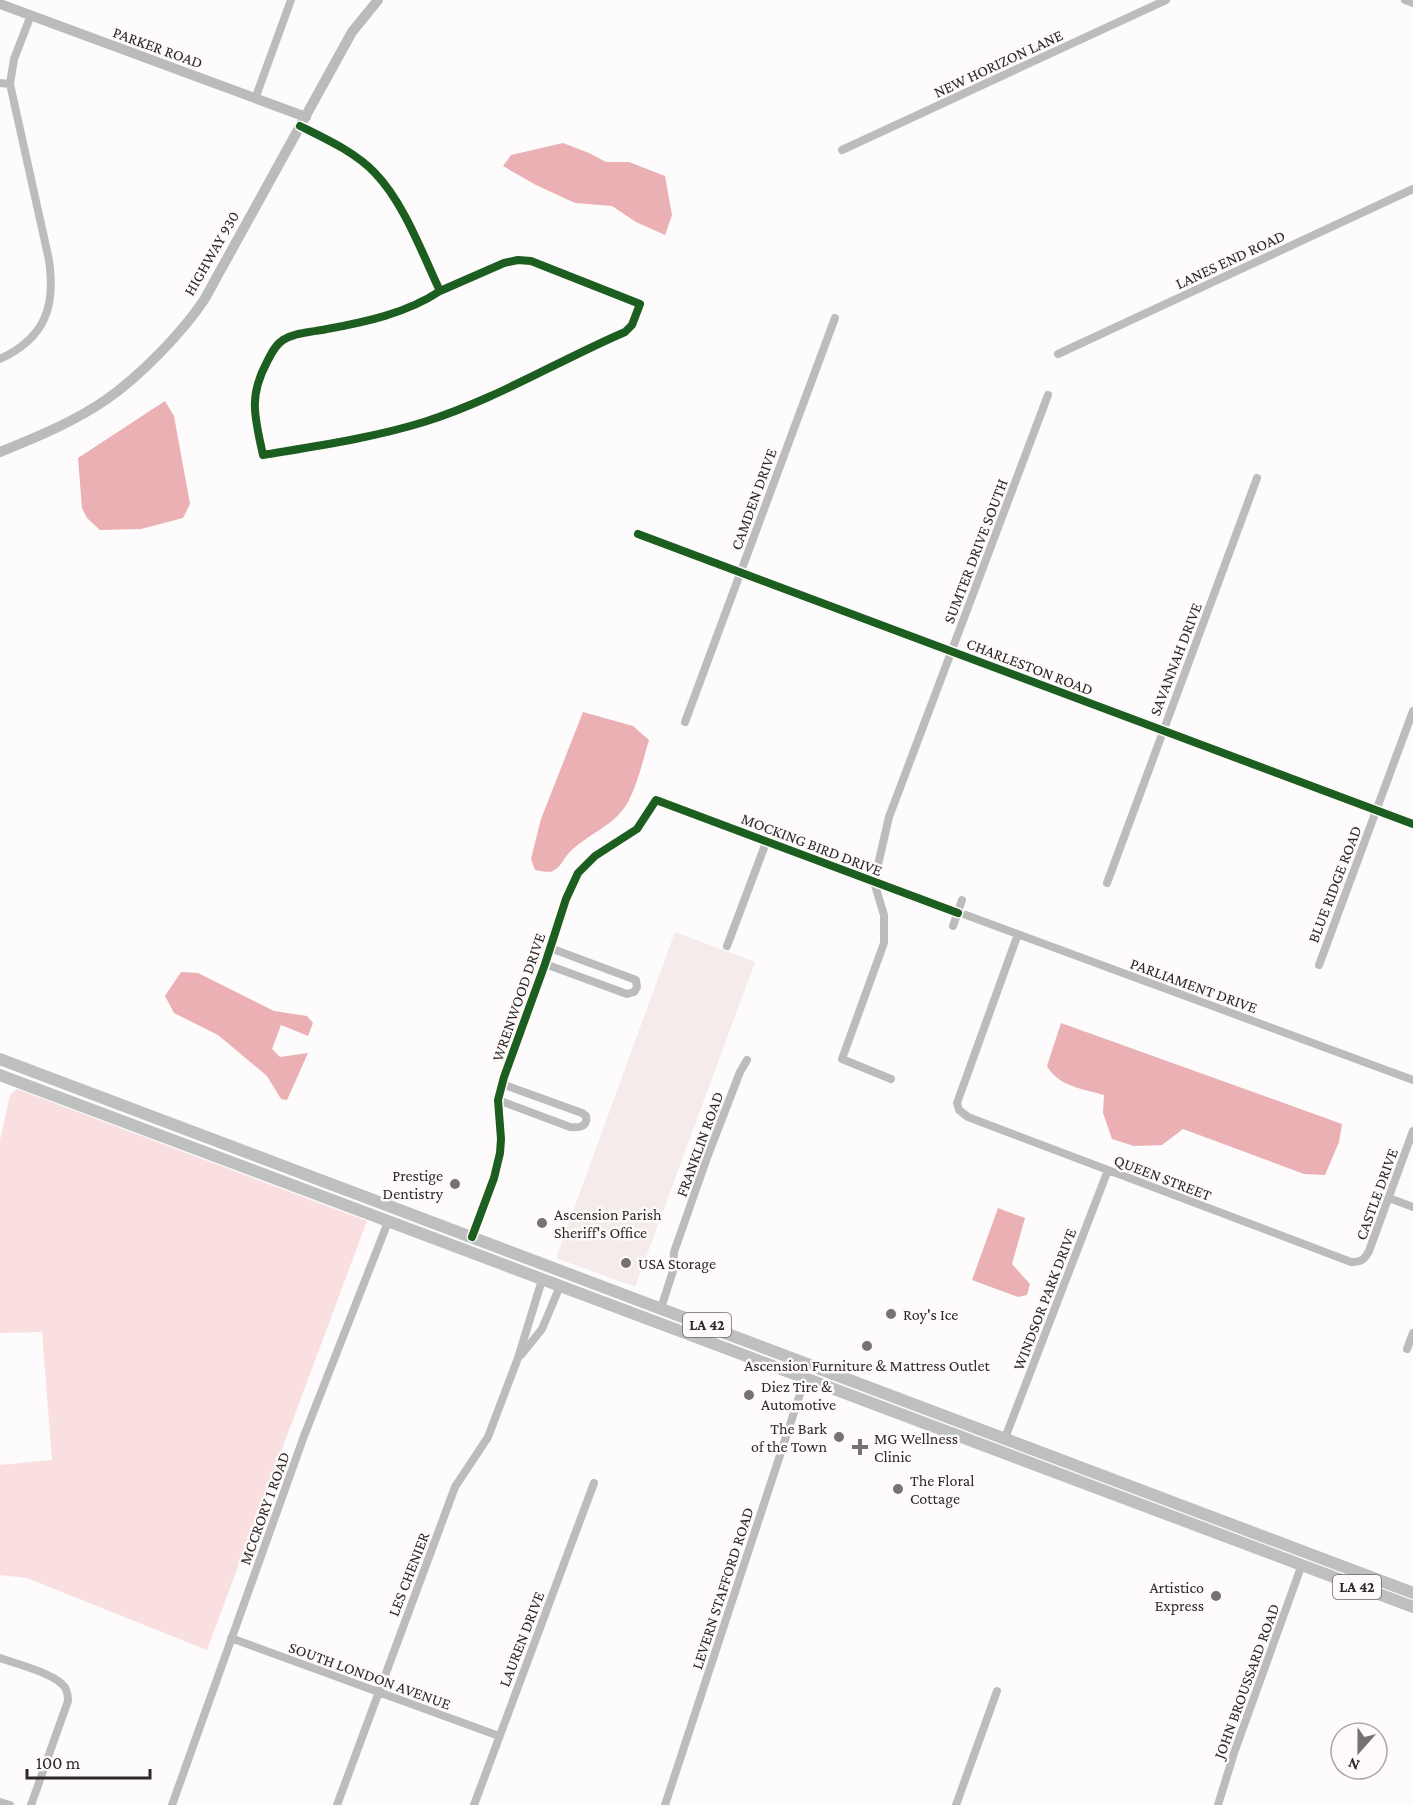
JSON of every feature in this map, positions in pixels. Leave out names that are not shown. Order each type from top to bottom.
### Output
[{"type":"main road","name":"LA 42","points":[[0,1059],[1413,1593]]},
{"type":"main road","name":"LA 42","points":[[0,1075],[542,1280],[601,1297],[805,1379],[1301,1567],[1413,1607]]},
{"type":"main road","points":[[268,1177],[296,1181],[329,1193],[344,1189]]},
{"type":"main road","points":[[388,1222],[398,1216],[449,1235],[472,1237]]},
{"type":"main road","points":[[542,1280],[558,1277],[601,1297],[666,1317],[691,1319]]},
{"type":"main road","points":[[805,1379],[812,1375],[843,1385],[859,1384]]},
{"type":"main road","points":[[921,1422],[941,1424],[961,1432],[979,1428]]},
{"type":"main road","points":[[1301,1567],[1308,1561],[1347,1575],[1363,1575]]},
{"type":"street","points":[[255,99],[291,0]]},
{"type":"street","name":"HIGHWAY 930","points":[[0,452],[52,430],[108,399],[134,378],[186,324],[203,300],[352,32],[378,0]]},
{"type":"street","name":"NEW HORIZON LANE","points":[[842,150],[1166,0]]},
{"type":"street","points":[[1405,0],[1413,3]]},
{"type":"street","name":"PARKER ROAD","points":[[0,4],[255,99],[303,121]]},
{"type":"street","points":[[0,359],[17,351],[33,337],[44,319],[52,284],[49,260],[10,84],[14,59],[31,15]]},
{"type":"street","points":[[0,83],[10,84]]},
{"type":"street","points":[[303,121],[376,173],[394,198],[440,291]]},
{"type":"street","name":"LANES END ROAD","points":[[1058,354],[1413,189]]},
{"type":"street","points":[[519,260],[531,261],[640,303],[632,325],[625,332],[474,403],[425,422],[402,428],[263,455],[254,394],[259,377],[281,341],[295,335],[390,314],[440,291],[504,263],[519,260]]},
{"type":"street","name":"CAMDEN DRIVE","points":[[685,722],[835,318]]},
{"type":"street","name":"SUMTER DRIVE SOUTH","points":[[874,882],[889,817],[1048,395]]},
{"type":"street","name":"SAVANNAH DRIVE","points":[[1107,883],[1257,478]]},
{"type":"street","name":"CHARLESTON ROAD","points":[[638,534],[1413,824]]},
{"type":"street","name":"BLUE RIDGE ROAD","points":[[1319,965],[1413,711]]},
{"type":"street","name":"MOCKING BIRD DRIVE","points":[[656,800],[958,913]]},
{"type":"street","name":"WRENWOOD DRIVE","points":[[472,1237],[494,1178],[500,1153],[498,1100],[502,1084],[566,899],[578,873],[596,856],[637,829],[656,800]]},
{"type":"street","points":[[727,946],[767,840]]},
{"type":"street","points":[[874,882],[884,915],[884,943],[842,1059],[891,1079]]},
{"type":"street","points":[[953,926],[962,900]]},
{"type":"street","name":"PARLIAMENT DRIVE","points":[[966,915],[1413,1080]]},
{"type":"street","name":"QUEEN STREET","points":[[1018,934],[959,1097],[957,1103],[959,1110],[968,1117],[1351,1262],[1360,1262]]},
{"type":"street","points":[[545,964],[627,994],[634,992],[637,987],[636,980],[550,948]]},
{"type":"street","name":"FRANKLIN ROAD","points":[[661,1308],[674,1271],[674,1252],[740,1072],[747,1060]]},
{"type":"street","points":[[498,1100],[570,1127],[579,1128],[587,1120],[582,1113],[502,1084]]},
{"type":"street","name":"CASTLE DRIVE","points":[[1360,1262],[1370,1251],[1413,1131]]},
{"type":"street","name":"WINDSOR PARK DRIVE","points":[[1005,1438],[1108,1170]]},
{"type":"street","points":[[1389,1198],[1413,1207]]},
{"type":"street","name":"MCCRORY 1 ROAD","points":[[172,1805],[304,1436],[388,1222]]},
{"type":"street","name":"LES CHENIER","points":[[337,1805],[455,1486],[488,1437],[518,1358],[542,1280]]},
{"type":"street","name":"LES CHENIER","points":[[518,1358],[542,1329],[560,1286]]},
{"type":"street","points":[[1407,1349],[1413,1334]]},
{"type":"street","name":"LEVERN STAFFORD ROAD","points":[[665,1805],[805,1379]]},
{"type":"street","name":"LAUREN DRIVE","points":[[474,1805],[594,1483]]},
{"type":"street","name":"JOHN BROUSSARD ROAD","points":[[1218,1805],[1234,1753],[1301,1567]]},
{"type":"street","points":[[1384,1597],[1413,1601]]},
{"type":"street","name":"SOUTH LONDON AVENUE","points":[[231,1638],[499,1736]]},
{"type":"street","points":[[0,1658],[55,1678],[64,1685],[68,1693],[68,1701],[31,1805]]},
{"type":"street","points":[[956,1805],[997,1691]]},
{"type":"street","points":[[0,1802],[10,1805]]},
{"type":"shaded area","points":[[563,143],[606,162],[629,162],[665,176],[672,215],[665,235],[636,222],[612,206],[575,203],[536,185],[503,166],[511,155]]},
{"type":"shaded area","points":[[165,401],[174,416],[190,504],[183,518],[141,529],[100,530],[87,518],[82,508],[78,458]]},
{"type":"shaded area","points":[[583,712],[633,726],[649,740],[640,771],[628,802],[616,817],[576,846],[553,871],[535,870],[531,859],[541,819]]},
{"type":"shaded area","points":[[675,932],[755,962],[635,1287],[556,1258]]},
{"type":"shaded area","points":[[181,972],[198,973],[274,1011],[307,1016],[313,1023],[308,1036],[281,1025],[272,1049],[280,1057],[308,1053],[287,1100],[281,1099],[267,1076],[218,1035],[174,1013],[165,996]]},
{"type":"shaded area","points":[[1061,1023],[1342,1124],[1339,1142],[1325,1175],[1304,1174],[1183,1129],[1162,1145],[1134,1146],[1112,1139],[1103,1113],[1104,1095],[1064,1082],[1047,1066]]},
{"type":"shaded area","points":[[17,1089],[367,1221],[207,1650],[27,1578],[0,1575],[0,1465],[52,1460],[42,1332],[0,1333],[0,1140],[10,1095]]},
{"type":"shaded area","points":[[998,1208],[1025,1218],[1012,1264],[1030,1284],[1027,1295],[1018,1297],[972,1280]]},
{"type":"cycle path","points":[[300,126],[340,146],[375,173],[404,214],[440,291],[504,263],[518,260],[531,261],[640,304],[632,325],[625,332],[476,403],[424,422],[384,433],[263,455],[256,419],[255,397],[261,375],[275,347],[280,342],[299,334],[386,316],[440,291]]},
{"type":"cycle path","points":[[638,534],[1413,824]]},
{"type":"cycle path","points":[[472,1237],[494,1178],[500,1153],[498,1100],[504,1077],[566,899],[578,873],[595,856],[637,829],[656,800],[958,913]]},
{"type":"place","name":"Prestige Dentistry","points":[[455,1184]]},
{"type":"place","name":"Ascension Parish Sheriff's Office","points":[[542,1223]]},
{"type":"place","name":"USA Storage","points":[[626,1263]]},
{"type":"place","name":"Roy's Ice","points":[[891,1314]]},
{"type":"place","name":"Ascension Furniture & Mattress Outlet","points":[[867,1346]]},
{"type":"place","name":"Diez Tire & Automotive","points":[[749,1395]]},
{"type":"place","name":"The Bark of the Town","points":[[839,1437]]},
{"type":"place","name":"MG Wellness Clinic","points":[[860,1447]]},
{"type":"place","name":"The Floral Cottage","points":[[898,1489]]},
{"type":"place","name":"Artistico Express","points":[[1216,1596]]}]
